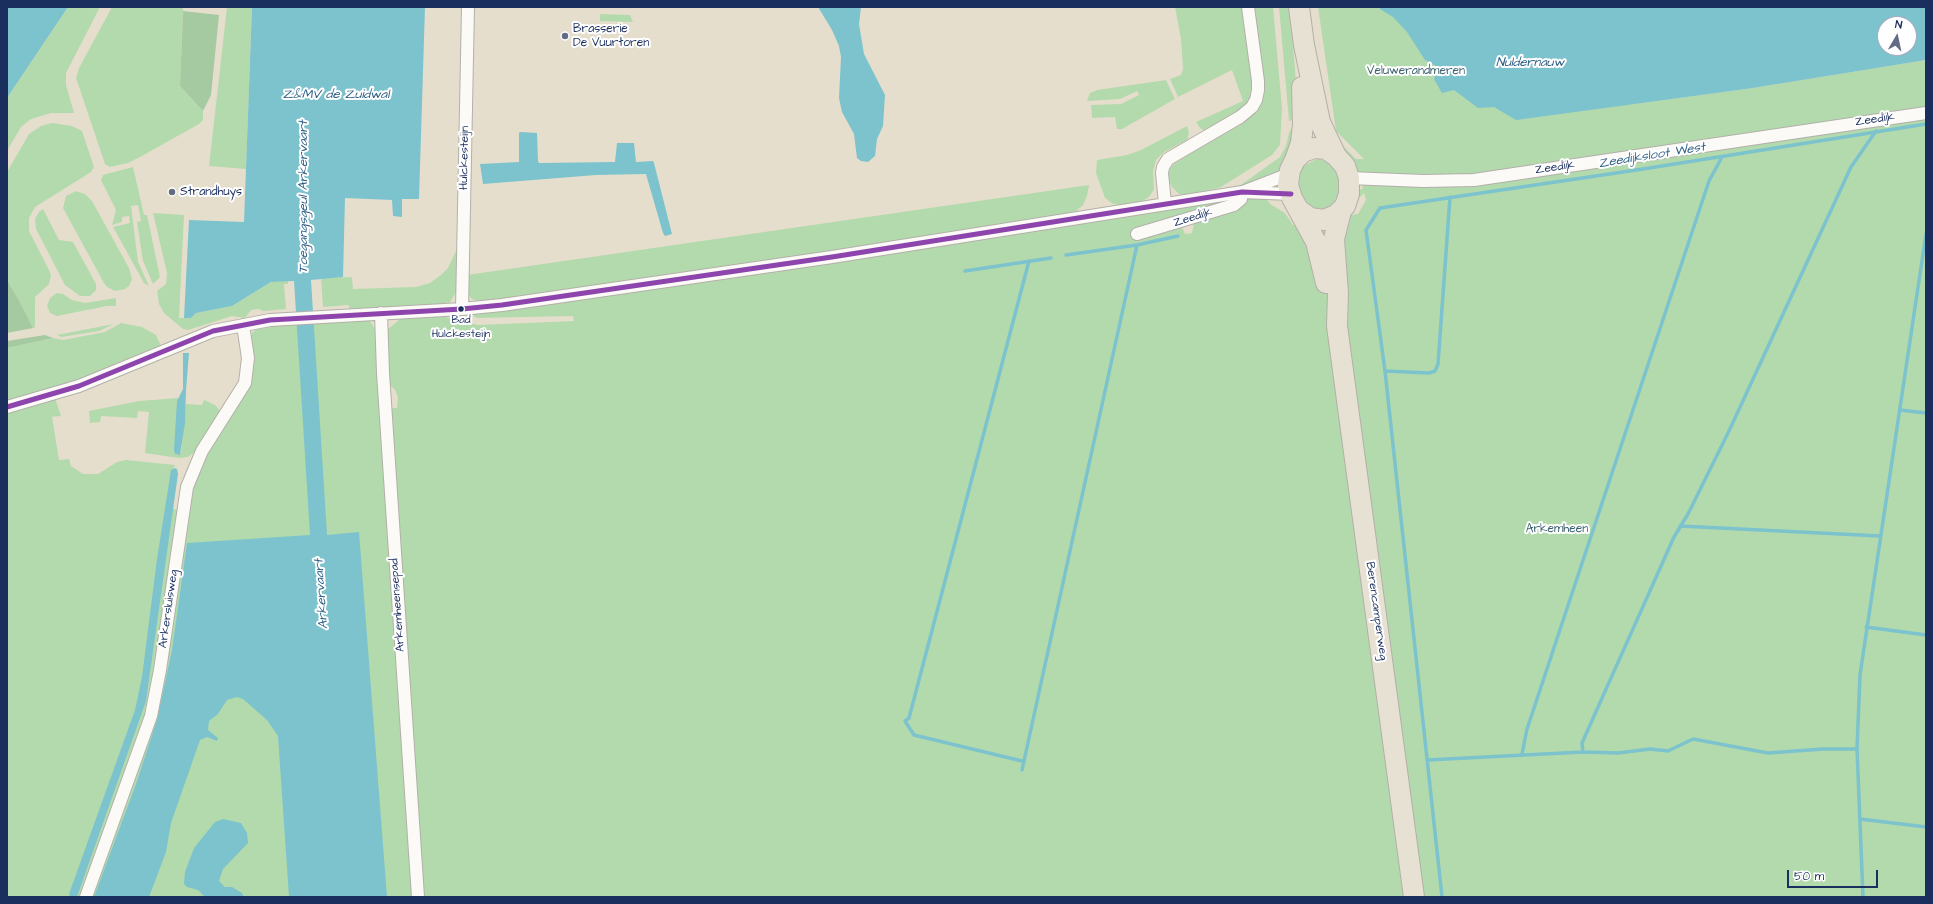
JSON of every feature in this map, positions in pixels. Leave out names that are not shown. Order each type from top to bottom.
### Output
[{"type":"main road","points":[[1299,7],[1304,45],[1320,122],[1336,156]]},
{"type":"main road","points":[[1292,167],[1303,152],[1314,148],[1326,149],[1336,156],[1345,166],[1349,178],[1349,194],[1345,206],[1341,211],[1324,220],[1310,218],[1294,202],[1288,185],[1292,167],[1301,143],[1304,124],[1302,76],[1304,45]]},
{"type":"main road","name":"Berencamperweg","points":[[1294,202],[1316,242],[1321,259],[1330,308],[1337,326]]},
{"type":"main road","name":"Berencamperweg","points":[[1341,211],[1334,239],[1338,293],[1337,326],[1414,897]]},
{"type":"street","name":"Hulckesteijn","points":[[462,309],[468,7]]},
{"type":"street","points":[[1165,203],[1162,173],[1168,159],[1240,117],[1252,107],[1256,100],[1258,90],[1248,7]]},
{"type":"street","name":"Zeedijk","points":[[1349,178],[1423,181],[1474,180],[1926,112]]},
{"type":"street","name":"Zeedijk","points":[[7,407],[79,386],[213,331],[243,325],[296,317],[462,309],[502,305],[824,258],[1242,192],[1292,167]]},
{"type":"street","name":"Zeedijk","points":[[1242,192],[1294,202]]},
{"type":"street","name":"Zeedijk","points":[[1137,234],[1234,205],[1240,199],[1242,192]]},
{"type":"street","name":"Arkemheensepad","points":[[381,313],[383,373],[418,897]]},
{"type":"street","name":"Arkersluisweg","points":[[86,897],[151,716],[160,670],[188,483],[202,450],[245,383],[248,358],[243,325]]},
{"type":"green space","points":[[68,7],[100,7],[66,73],[66,85],[74,113],[51,113],[31,119],[21,127],[7,151],[7,98]]},
{"type":"green space","points":[[112,7],[183,7],[180,86],[203,111],[203,120],[199,124],[140,157],[128,163],[110,167],[105,164],[76,78],[79,68]]},
{"type":"green space","points":[[227,7],[252,7],[246,169],[209,166]]},
{"type":"green space","points":[[1175,7],[1243,7],[1253,85],[1251,97],[1241,110],[1205,131],[1200,128],[1196,122],[1243,101],[1232,70],[1178,97],[1170,79],[1181,75],[1183,69],[1181,39]]},
{"type":"green space","points":[[1252,7],[1273,7],[1282,108],[1280,145],[1272,155],[1221,187],[1190,195],[1179,194],[1172,187],[1168,178],[1170,169],[1174,164],[1253,114],[1261,105],[1263,90]]},
{"type":"green space","points":[[1279,7],[1290,7],[1299,120],[1289,121]]},
{"type":"green space","name":"Arkemheen","points":[[1318,7],[1926,7],[1926,55],[1572,112],[1753,88],[1926,60],[1926,897],[7,897],[7,348],[53,338],[63,340],[105,332],[121,323],[142,327],[156,335],[161,346],[110,369],[52,389],[61,416],[50,417],[52,417],[59,460],[69,459],[71,466],[83,474],[98,474],[117,462],[126,460],[175,465],[173,469],[167,508],[186,511],[199,465],[238,403],[251,336],[259,327],[260,329],[285,323],[370,321],[376,331],[381,408],[397,408],[398,397],[395,390],[389,384],[387,330],[400,319],[441,316],[478,325],[574,321],[573,316],[477,318],[473,316],[474,314],[638,291],[1228,200],[1180,227],[1183,229],[1185,234],[1192,233],[1194,223],[1253,197],[1266,198],[1270,204],[1285,213],[1293,225],[1346,216],[1358,191],[1363,188],[1357,168],[1339,145],[1344,147],[1356,159],[1364,159],[1336,131]],"holes":[[[1364,193],[1366,200],[1358,214],[1349,215],[1358,199]]]},
{"type":"green space","points":[[183,11],[219,15],[211,95],[203,111],[180,86]]},
{"type":"green space","points":[[600,14],[630,15],[633,22],[600,21]]},
{"type":"green space","points":[[1166,80],[1175,99],[1122,129],[1117,129],[1115,117],[1092,118],[1091,105],[1121,104],[1139,95],[1137,91],[1120,99],[1087,101],[1090,93],[1097,90]]},
{"type":"green space","points":[[52,123],[72,126],[82,131],[94,167],[91,172],[35,207],[29,218],[29,231],[51,276],[49,284],[35,297],[35,327],[33,328],[7,280],[7,172],[29,134],[41,126]]},
{"type":"green space","points":[[1187,126],[1189,133],[1187,140],[1164,152],[1156,160],[1153,171],[1154,189],[1149,197],[1141,202],[1122,205],[1113,204],[1105,198],[1096,173],[1097,160],[1127,155],[1141,150]]},
{"type":"green space","points":[[1299,127],[1284,166],[1279,171],[1238,187],[1280,157],[1286,146],[1291,129]]},
{"type":"green space","points":[[1320,159],[1334,166],[1341,181],[1340,195],[1325,209],[1314,208],[1307,203],[1299,189],[1300,172],[1304,166],[1314,160]]},
{"type":"green space","points":[[133,167],[144,215],[147,215],[160,277],[153,284],[143,261],[137,222],[141,221],[138,205],[131,206],[138,262],[149,286],[144,283],[113,227],[130,223],[129,216],[122,217],[122,222],[112,225],[116,210],[101,180],[103,175]]},
{"type":"green space","points":[[1089,185],[1087,196],[1083,205],[1076,211],[1068,214],[559,293],[486,301],[472,299],[468,295],[467,275]]},
{"type":"green space","points":[[76,191],[85,194],[92,201],[129,268],[132,279],[129,286],[125,289],[115,291],[107,287],[63,208],[66,196]]},
{"type":"green space","points":[[43,209],[59,240],[73,242],[96,284],[96,290],[90,296],[80,296],[65,285],[36,229],[35,219],[39,212]]},
{"type":"green space","points":[[153,213],[184,215],[179,318],[191,318],[196,313],[232,306],[271,282],[288,281],[288,284],[284,284],[286,309],[264,311],[258,309],[251,310],[245,318],[232,316],[188,330],[183,329],[164,313],[159,304],[157,291],[166,284],[167,273]]},
{"type":"green space","points":[[456,251],[457,291],[450,302],[441,304],[349,309],[349,305],[323,307],[321,278],[352,277],[353,289],[416,287],[430,283],[441,275],[448,268]]},
{"type":"green space","points":[[7,280],[21,304],[33,328],[7,333]]},
{"type":"green space","points":[[57,293],[63,294],[72,300],[85,303],[116,298],[116,306],[107,306],[57,316],[50,313],[47,306],[50,298]]},
{"type":"green space","points":[[114,324],[99,331],[61,337],[57,335]]},
{"type":"green space","points":[[45,335],[53,338],[7,348],[7,341]]},
{"type":"green space","points":[[178,398],[176,455],[181,453],[186,404],[202,405],[204,400],[215,405],[222,413],[196,451],[188,457],[179,458],[145,453],[149,412],[138,411],[137,418],[101,416],[100,422],[90,423],[89,411],[139,401]]},
{"type":"water","points":[[7,7],[68,7],[7,98]]},
{"type":"water","points":[[252,7],[425,7],[419,199],[402,199],[402,217],[393,216],[392,200],[345,198],[343,277],[311,280],[327,535],[359,532],[387,897],[289,897],[278,736],[267,720],[243,699],[237,697],[227,700],[218,714],[209,721],[208,730],[218,738],[217,741],[207,737],[200,740],[171,823],[166,852],[149,897],[94,897],[136,784],[157,720],[172,650],[187,543],[310,535],[294,281],[271,282],[232,306],[196,313],[191,318],[184,318],[189,220],[244,222]]},
{"type":"water","points":[[818,7],[861,7],[859,24],[864,54],[885,95],[883,126],[877,139],[875,156],[868,162],[861,161],[857,158],[854,134],[842,112],[839,98],[841,57],[839,46],[832,30]]},
{"type":"water","name":"Nuldernauw","points":[[1380,7],[1926,7],[1926,60],[1753,88],[1516,120],[1494,107],[1478,108],[1454,90],[1442,93],[1434,79],[1438,67],[1425,60],[1407,32],[1393,17],[1380,9]]},
{"type":"water","points":[[520,132],[537,133],[539,163],[615,162],[617,143],[634,143],[636,162],[653,161],[654,163],[672,234],[665,236],[663,233],[646,174],[596,175],[483,184],[480,164],[519,162]]},
{"type":"water","points":[[183,353],[189,353],[185,423],[180,455],[175,454],[174,450],[177,401],[183,389]]},
{"type":"water","points":[[175,468],[177,469],[178,474],[146,701],[77,897],[70,897],[69,894],[135,710],[142,677],[157,559],[171,470]]},
{"type":"water","points":[[223,819],[241,823],[247,833],[248,843],[223,869],[219,881],[225,887],[232,887],[242,893],[244,897],[205,897],[198,890],[187,887],[184,884],[185,872],[194,848],[215,822]]},
{"type":"waterway","name":"Zeedijksloot West","points":[[1442,897],[1385,371],[1366,230],[1380,208],[1643,169],[1926,124]]},
{"type":"waterway","points":[[1583,752],[1582,743],[1674,537],[1688,514],[1729,431],[1851,167],[1876,131]]},
{"type":"waterway","points":[[1522,754],[1527,729],[1709,181],[1722,157]]},
{"type":"waterway","points":[[1385,371],[1429,373],[1435,371],[1438,364],[1450,197]]},
{"type":"waterway","points":[[1863,897],[1857,749],[1860,675],[1926,234]]},
{"type":"waterway","points":[[1066,255],[1137,245],[1178,236]]},
{"type":"waterway","points":[[1022,770],[1137,245]]},
{"type":"waterway","points":[[965,271],[1051,258]]},
{"type":"waterway","points":[[1022,761],[914,735],[905,721],[909,718],[1029,261]]},
{"type":"waterway","points":[[1900,410],[1926,413]]},
{"type":"waterway","points":[[1680,526],[1880,536]]},
{"type":"waterway","points":[[1866,627],[1926,635]]},
{"type":"waterway","points":[[1427,760],[1583,752],[1618,753],[1650,749],[1668,751],[1693,739],[1768,753],[1823,749],[1857,749]]},
{"type":"waterway","points":[[1860,819],[1926,827]]},
{"type":"transit line","points":[[7,407],[79,386],[213,331],[270,320],[462,309],[502,305],[832,257],[1242,192],[1291,194]]},
{"type":"place","name":"Brasserie De Vuurtoren","points":[[565,36]]},
{"type":"place","name":"Strandhuys","points":[[172,192]]},
{"type":"place","name":"Bad Hulckesteijn","points":[[461,309]]},
{"type":"park label","name":"Veluwerandmeren","points":[[1416,71]]},
{"type":"water label","name":"Z&MV de Zuidwal","points":[[336,95]]},
{"type":"water label","name":"Toegangsgeul Arkervaart","points":[[304,197]]},
{"type":"water label","name":"Arkervaart","points":[[322,594]]}]
